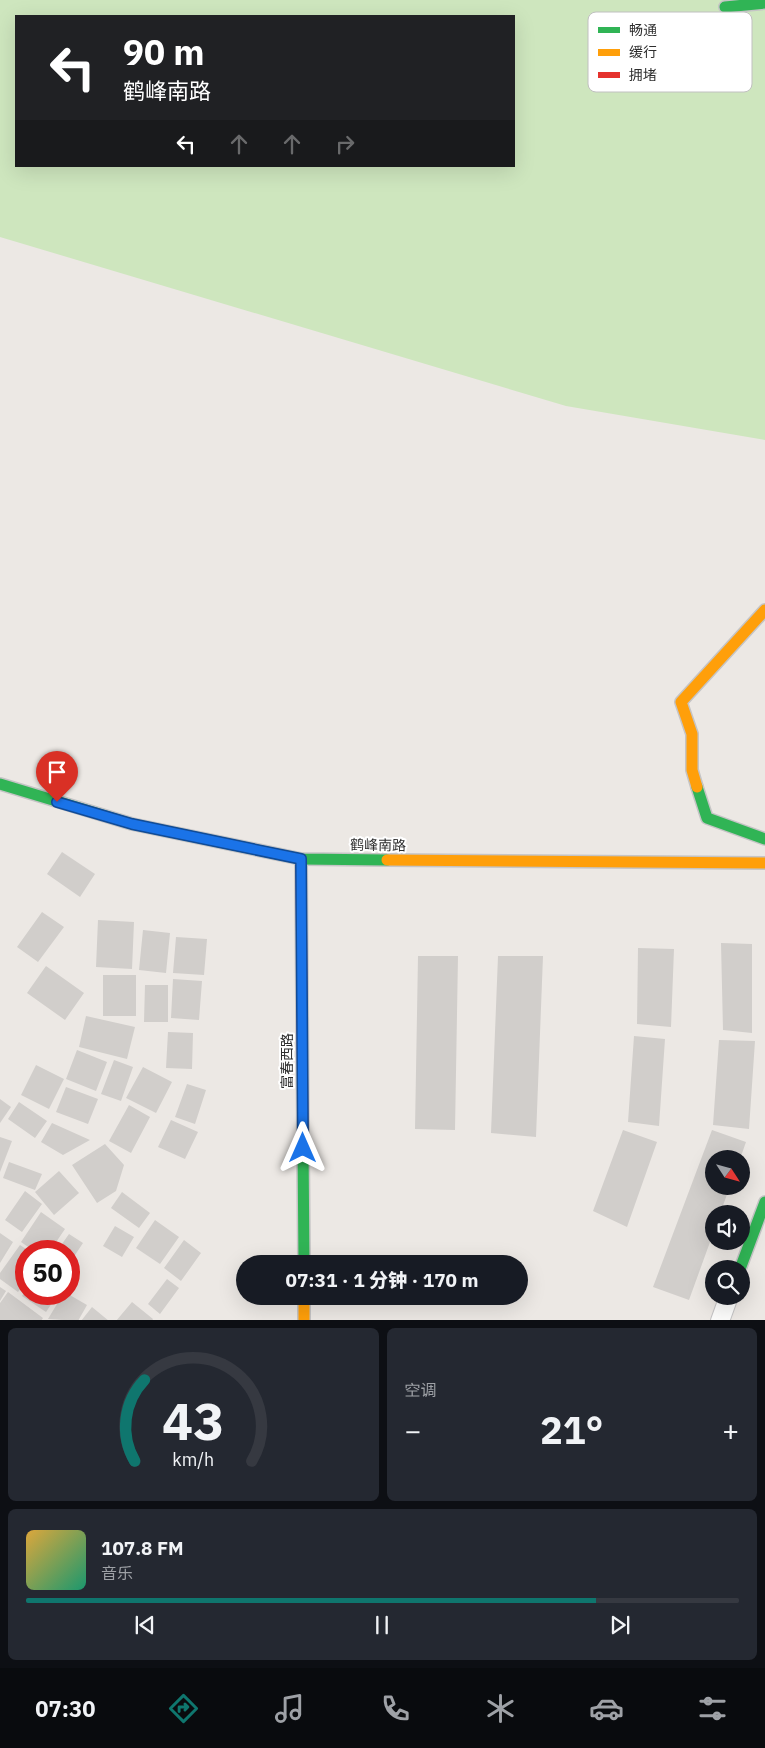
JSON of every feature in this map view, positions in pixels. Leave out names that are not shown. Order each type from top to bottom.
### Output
[{"type":"street","points":[[725,7],[765,3]]},
{"type":"street","points":[[765,610],[681,702],[692,734],[692,770],[706,818],[765,839]]},
{"type":"street","name":"鹤峰南路","points":[[0,784],[132,824],[301,859],[765,863]]},
{"type":"street","name":"富春西路","points":[[301,859],[304,1255]]},
{"type":"street","points":[[743,1260],[765,1202]]},
{"type":"street","points":[[304,1305],[304,1320]]},
{"type":"street","points":[[720,1320],[726,1305]]},
{"type":"green space","points":[[0,0],[765,0],[765,440],[566,406],[0,237]]},
{"type":"building","points":[[62,852],[95,874],[80,897],[47,874]]},
{"type":"building","points":[[42,912],[64,927],[38,962],[17,947]]},
{"type":"building","points":[[98,920],[134,922],[132,969],[96,967]]},
{"type":"building","points":[[143,930],[170,933],[166,973],[139,970]]},
{"type":"building","points":[[176,937],[207,939],[204,975],[173,973]]},
{"type":"building","points":[[721,943],[752,944],[752,1033],[723,1030]]},
{"type":"building","points":[[638,948],[674,949],[671,1027],[637,1024]]},
{"type":"building","points":[[418,956],[458,956],[455,1130],[415,1129]]},
{"type":"building","points":[[498,956],[543,956],[536,1137],[491,1133]]},
{"type":"building","points":[[46,966],[84,993],[65,1020],[27,993]]},
{"type":"building","points":[[103,975],[136,975],[136,1016],[103,1016]]},
{"type":"building","points":[[173,979],[202,981],[199,1020],[171,1018]]},
{"type":"building","points":[[145,985],[168,985],[168,1022],[144,1022]]},
{"type":"building","points":[[86,1016],[135,1027],[127,1059],[79,1047]]},
{"type":"building","points":[[168,1032],[193,1033],[192,1069],[166,1068]]},
{"type":"building","points":[[634,1036],[665,1039],[659,1126],[628,1122]]},
{"type":"building","points":[[719,1040],[755,1041],[749,1129],[713,1125]]},
{"type":"building","points":[[77,1050],[107,1062],[96,1091],[66,1079]]},
{"type":"building","points":[[114,1060],[133,1067],[121,1101],[101,1094]]},
{"type":"building","points":[[36,1065],[64,1079],[49,1109],[21,1095]]},
{"type":"building","points":[[143,1067],[172,1082],[156,1113],[126,1098]]},
{"type":"building","points":[[187,1084],[206,1090],[195,1124],[175,1117]]},
{"type":"building","points":[[66,1087],[98,1099],[88,1124],[56,1112]]},
{"type":"building","points":[[0,1099],[11,1107],[0,1123]]},
{"type":"building","points":[[19,1102],[47,1121],[35,1138],[8,1119]]},
{"type":"building","points":[[129,1105],[150,1117],[131,1153],[109,1141]]},
{"type":"building","points":[[171,1120],[198,1132],[185,1159],[158,1147]]},
{"type":"building","points":[[52,1123],[90,1140],[63,1155],[41,1142]]},
{"type":"building","points":[[623,1130],[657,1142],[627,1227],[593,1211]]},
{"type":"building","points":[[712,1130],[746,1142],[743,1150],[705,1150],[705,1195],[727,1195],[723,1205],[705,1205],[705,1250],[707,1250],[689,1300],[653,1287]]},
{"type":"building","points":[[0,1137],[12,1141],[0,1172]]},
{"type":"building","points":[[105,1144],[124,1165],[116,1191],[97,1203],[72,1165]]},
{"type":"building","points":[[9,1162],[42,1174],[35,1190],[3,1178]]},
{"type":"building","points":[[59,1171],[79,1193],[54,1215],[35,1192]]},
{"type":"building","points":[[25,1191],[42,1204],[22,1232],[5,1220]]},
{"type":"building","points":[[122,1192],[150,1213],[139,1228],[111,1208]]},
{"type":"building","points":[[41,1212],[65,1229],[58,1240],[22,1240]]},
{"type":"building","points":[[155,1220],[179,1237],[160,1264],[136,1248]]},
{"type":"building","points":[[115,1226],[134,1237],[122,1257],[103,1246]]},
{"type":"building","points":[[0,1233],[13,1242],[0,1263]]},
{"type":"building","points":[[69,1234],[78,1240],[65,1240]]},
{"type":"building","points":[[184,1240],[201,1253],[181,1281],[164,1268]]},
{"type":"building","points":[[15,1252],[15,1290],[0,1279],[0,1273]]},
{"type":"building","points":[[167,1279],[179,1288],[160,1314],[148,1304]]},
{"type":"building","points":[[0,1287],[6,1291],[0,1301]]},
{"type":"building","points":[[8,1292],[15,1297],[15,1305],[26,1305],[43,1318],[42,1320],[0,1320],[0,1303]]},
{"type":"building","points":[[80,1301],[87,1305],[79,1320],[48,1319],[56,1305],[80,1305]]},
{"type":"building","points":[[132,1302],[153,1319],[152,1320],[117,1320]]},
{"type":"building","points":[[36,1305],[51,1305],[46,1312]]},
{"type":"building","points":[[92,1307],[108,1320],[82,1320]]},
{"type":"traffic: fast","points":[[725,7],[765,3]]},
{"type":"traffic: fast","points":[[0,784],[132,824],[301,859],[387,860]]},
{"type":"traffic: fast","points":[[697,787],[707,818],[765,839]]},
{"type":"traffic: fast","points":[[303,1146],[304,1255]]},
{"type":"traffic: fast","points":[[743,1260],[765,1202]]},
{"type":"traffic: slow","points":[[697,787],[692,770],[692,734],[681,702],[765,610]]},
{"type":"traffic: slow","points":[[387,860],[765,863]]},
{"type":"traffic: slow","points":[[304,1305],[304,1320]]},
{"type":"traffic: jam","points":[[301,859],[303,1146]]},
{"type":"route","points":[[57,802],[132,824],[301,859],[303,1148]]}]
